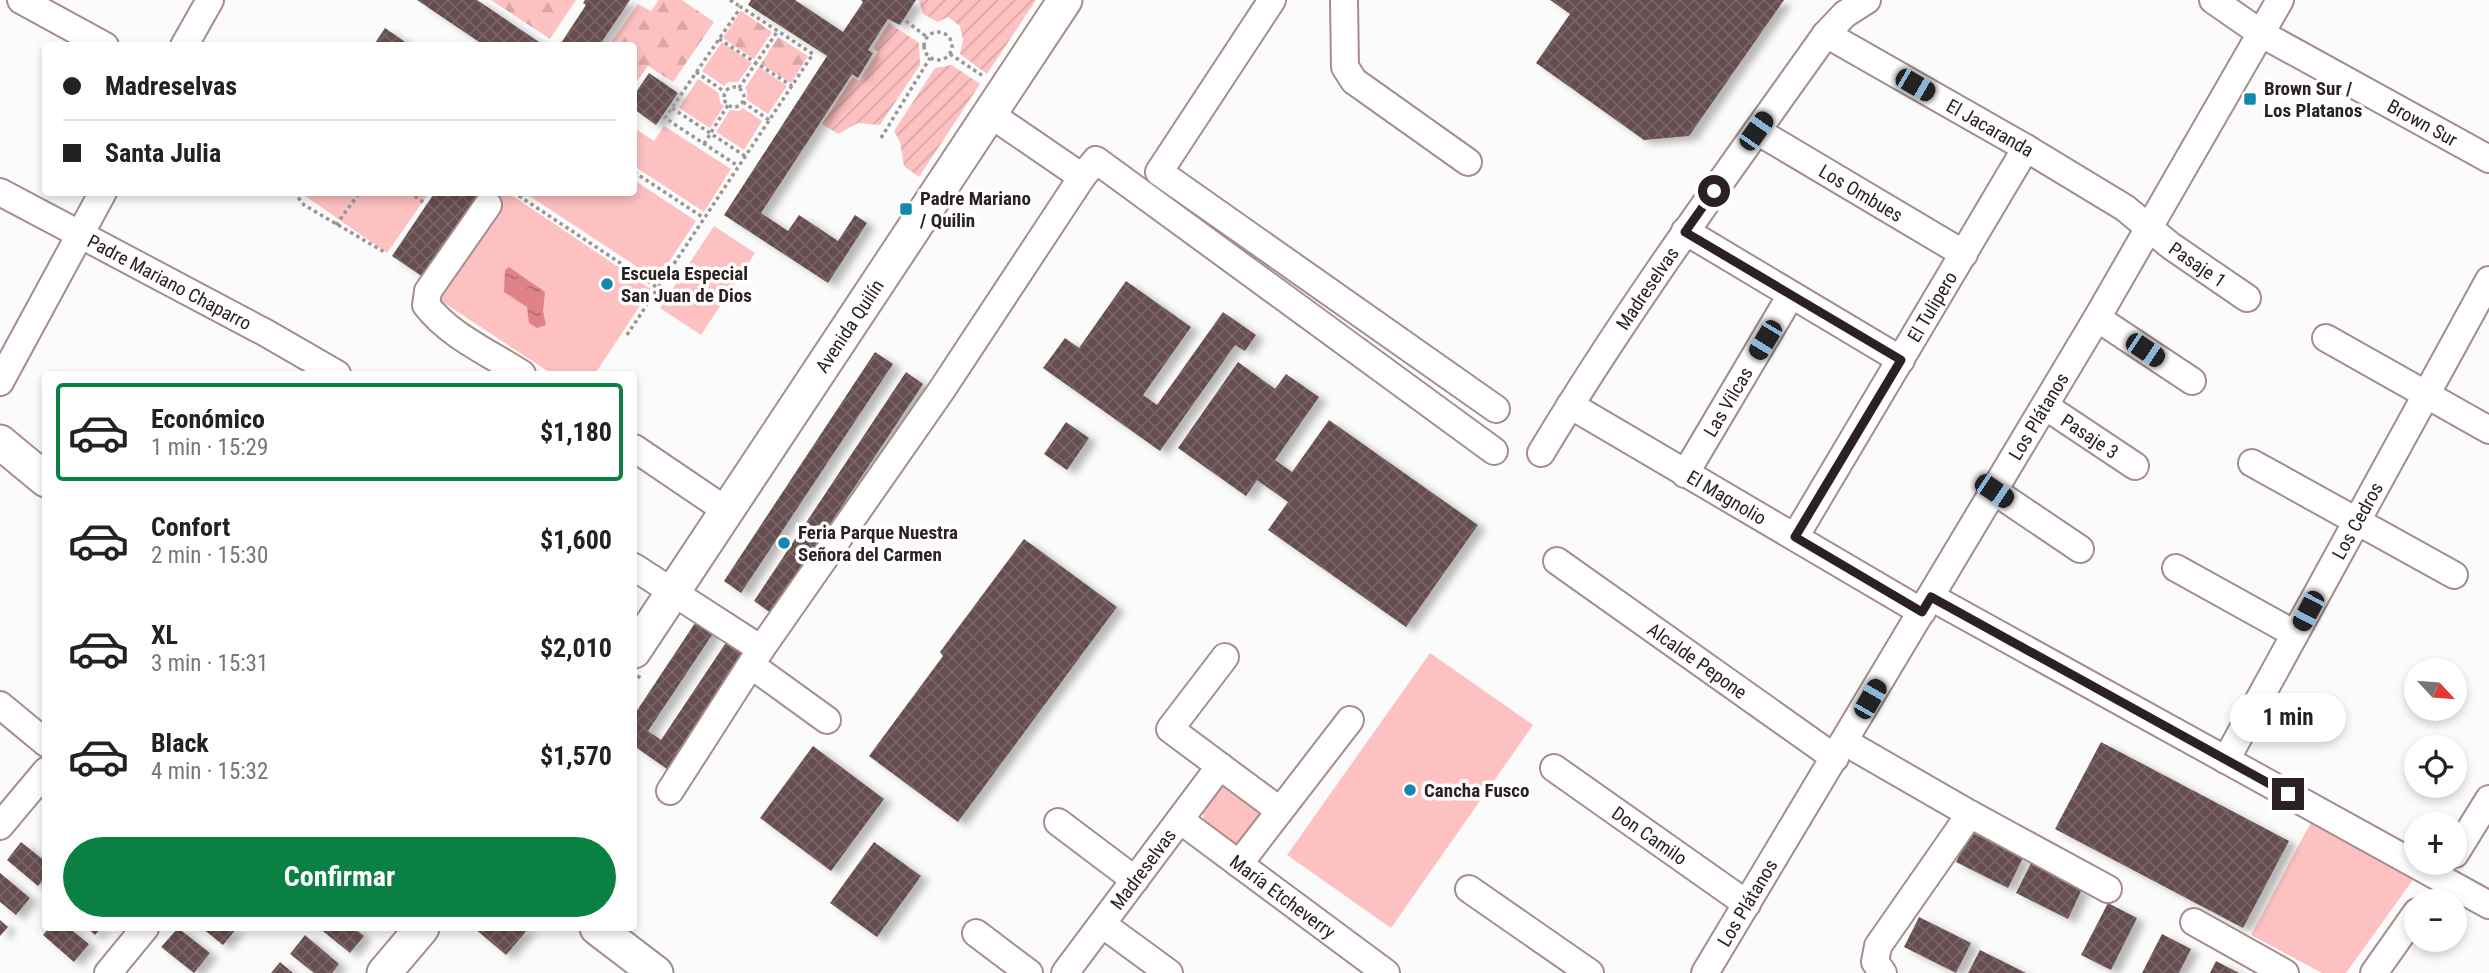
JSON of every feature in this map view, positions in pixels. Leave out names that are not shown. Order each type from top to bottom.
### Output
[{"type":"main road","name":"Avenida Quilín","points":[[637,647],[1065,0]]},
{"type":"main road","points":[[0,442],[42,477]]},
{"type":"main road","points":[[384,973],[419,931]]},
{"type":"main road","points":[[601,931],[656,973]]},
{"type":"street","points":[[21,0],[98,42]]},
{"type":"street","points":[[186,42],[209,0]]},
{"type":"street","points":[[1272,0],[1159,172],[1496,409]]},
{"type":"street","points":[[1344,0],[1345,67],[1354,81],[1468,162]]},
{"type":"street","name":"Madreselvas","points":[[1541,453],[1685,232],[1756,131],[1826,34],[1845,14],[1867,0]]},
{"type":"street","name":"Brown Sur","points":[[2213,0],[2262,34],[2489,159]]},
{"type":"street","name":"Los Plátanos","points":[[1705,973],[2045,406],[2280,0]]},
{"type":"street","name":"El Jacaranda","points":[[1826,34],[2026,148],[2125,208],[2150,227]]},
{"type":"street","points":[[990,114],[1082,177]]},
{"type":"street","name":"Los Ombues","points":[[1756,131],[1964,254]]},
{"type":"street","name":"El Tulipero","points":[[1795,537],[2026,148]]},
{"type":"street","points":[[670,791],[756,657],[941,391],[1082,177],[1096,160],[1494,451]]},
{"type":"street","name":"Padre Mariano Chaparro","points":[[0,192],[266,333],[332,371]]},
{"type":"street","points":[[0,382],[101,196]]},
{"type":"street","points":[[488,205],[428,291],[426,305],[464,340],[518,371]]},
{"type":"street","name":"Pasaje 1","points":[[2150,227],[2171,246],[2247,298]]},
{"type":"street","points":[[1685,232],[1901,360]]},
{"type":"street","name":"Los Cedros","points":[[2226,760],[2489,280]]},
{"type":"street","name":"Las Vilcas","points":[[1685,474],[1791,295]]},
{"type":"street","points":[[2097,318],[2192,381]]},
{"type":"street","points":[[2326,338],[2489,430]]},
{"type":"street","name":"El Magnolio","points":[[1570,405],[1795,537],[2404,849]]},
{"type":"street","name":"Pasaje 3","points":[[2045,406],[2135,466]]},
{"type":"street","points":[[637,450],[727,511]]},
{"type":"street","points":[[2252,463],[2454,575]]},
{"type":"street","points":[[1994,491],[2080,549]]},
{"type":"street","name":"Alcalde Pepone","points":[[1557,561],[1840,750],[1969,814],[2108,890]]},
{"type":"street","points":[[2176,568],[2295,634]]},
{"type":"street","points":[[637,569],[673,593],[756,657],[827,720]]},
{"type":"street","points":[[1225,657],[1170,729],[1279,810]]},
{"type":"street","points":[[0,705],[42,740]]},
{"type":"street","points":[[1239,864],[1350,720]]},
{"type":"street","name":"Madreselvas","points":[[1065,973],[1220,766]]},
{"type":"street","name":"Don Camilo","points":[[1554,768],[1747,904]]},
{"type":"street","points":[[0,826],[42,776]]},
{"type":"street","points":[[2467,835],[2489,799]]},
{"type":"street","points":[[1883,973],[1875,962],[1878,946],[1969,814]]},
{"type":"street","name":"María Etcheverry","points":[[1180,820],[1386,973]]},
{"type":"street","points":[[1058,821],[1135,880]]},
{"type":"street","name":"El Magnolio","points":[[2451,875],[2489,905]]},
{"type":"street","points":[[1469,889],[1590,973]]},
{"type":"street","points":[[2194,922],[2285,973]]},
{"type":"street","points":[[1102,924],[1169,973]]},
{"type":"street","points":[[2374,973],[2404,930]]},
{"type":"street","points":[[108,973],[143,931]]},
{"type":"street","points":[[976,933],[1029,973]]},
{"type":"path","points":[[627,335],[813,54],[730,0]]},
{"type":"path","points":[[738,166],[665,118],[741,7]]},
{"type":"path","points":[[906,22],[927,37]]},
{"type":"path","points":[[739,88],[777,32]]},
{"type":"path","points":[[935,32],[948,37],[952,45],[950,54],[938,61],[930,58],[925,50],[927,37],[935,32]]},
{"type":"path","points":[[719,39],[792,86]]},
{"type":"path","points":[[950,54],[985,78]]},
{"type":"path","points":[[881,138],[930,58]]},
{"type":"path","points":[[696,72],[725,92]]},
{"type":"path","points":[[730,88],[739,88],[744,95],[743,102],[735,107],[728,105],[724,99],[725,92],[730,88]]},
{"type":"path","points":[[743,102],[769,120]]},
{"type":"path","points":[[704,144],[728,105]]},
{"type":"path","points":[[672,108],[745,156]]},
{"type":"path","points":[[637,174],[704,218]]},
{"type":"path","points":[[297,196],[304,205],[336,226],[386,253]]},
{"type":"path","points":[[336,226],[356,196]]},
{"type":"path","points":[[415,196],[427,205]]},
{"type":"path","points":[[519,196],[658,288]]},
{"type":"green space","points":[[491,0],[576,0],[550,39]]},
{"type":"green space","points":[[659,0],[682,0],[714,22],[673,82],[648,66],[637,81],[637,42],[611,42],[638,4],[651,11]]},
{"type":"green space","points":[[919,0],[1036,0],[987,74],[960,54],[963,40],[960,26],[948,17],[938,22],[923,14]]},
{"type":"green space","points":[[741,11],[772,32],[754,59],[723,38]]},
{"type":"green space","points":[[889,23],[919,43],[920,65],[880,125],[858,123],[838,134],[822,124],[853,77],[859,81],[878,52],[873,48]]},
{"type":"green space","points":[[778,37],[808,56],[791,83],[761,64]]},
{"type":"green space","points":[[722,42],[752,63],[738,82],[728,82],[724,86],[702,71]]},
{"type":"green space","points":[[952,65],[980,84],[919,177],[904,166],[900,142],[894,131],[935,68]]},
{"type":"green space","points":[[759,67],[787,86],[768,114],[747,100],[745,88]]},
{"type":"green space","points":[[698,79],[719,93],[720,103],[724,106],[710,128],[679,108]]},
{"type":"green space","points":[[743,108],[762,121],[744,150],[716,132],[730,110],[739,111]]},
{"type":"green space","points":[[664,126],[731,169],[704,212],[637,168],[637,130],[654,141]]},
{"type":"green space","points":[[637,182],[696,221],[657,280],[530,196],[637,196]]},
{"type":"green space","points":[[305,196],[427,196],[387,253]]},
{"type":"green space","points":[[498,196],[513,196],[651,289],[597,371],[547,371],[438,299],[438,286]]},
{"type":"green space","points":[[714,226],[755,253],[701,335],[660,308]]},
{"type":"green space","name":"Cancha Fusco","points":[[1430,653],[1533,725],[1391,928],[1287,855]]},
{"type":"green space","points":[[1224,784],[1263,814],[1242,850],[1204,825],[1208,802]]},
{"type":"green space","points":[[2311,822],[2404,871],[2404,875],[2415,877],[2346,973],[2322,973],[2251,935]]},
{"type":"water","points":[[509,267],[545,292],[543,311],[546,325],[537,328],[529,323],[527,307],[504,292],[505,270]]},
{"type":"building","points":[[417,0],[477,0],[539,42],[479,42]]},
{"type":"building","points":[[585,0],[630,0],[602,42],[562,42],[586,5],[583,3]]},
{"type":"building","points":[[751,0],[795,0],[843,32],[863,2],[861,0],[916,0],[900,25],[888,19],[868,50],[873,53],[858,78],[852,74],[761,213],[788,231],[799,215],[838,241],[855,215],[867,223],[828,283],[724,215],[827,56],[748,5]]},
{"type":"building","points":[[1550,0],[1784,0],[1689,136],[1644,140],[1536,63],[1570,14]]},
{"type":"building","points":[[385,28],[405,42],[376,42]]},
{"type":"building","points":[[649,73],[678,93],[656,125],[637,111],[637,91]]},
{"type":"building","points":[[432,196],[486,196],[429,281],[392,256]]},
{"type":"building","points":[[1126,281],[1191,327],[1143,395],[1157,405],[1223,312],[1256,335],[1245,351],[1235,345],[1160,451],[1043,368],[1065,338],[1079,348]]},
{"type":"building","points":[[875,352],[893,364],[741,593],[724,581]]},
{"type":"building","points":[[1238,362],[1275,389],[1286,374],[1319,397],[1275,460],[1292,472],[1329,420],[1478,525],[1406,627],[1268,530],[1288,502],[1257,480],[1246,496],[1178,448]]},
{"type":"building","points":[[906,372],[923,384],[771,613],[754,601]]},
{"type":"building","points":[[1066,422],[1089,438],[1067,470],[1044,454]]},
{"type":"building","points":[[1024,539],[1117,607],[958,822],[869,756],[943,656],[940,652]]},
{"type":"building","points":[[701,614],[718,626],[648,731],[661,740],[731,635],[749,646],[667,769],[637,748],[637,710]]},
{"type":"building","points":[[2101,742],[2289,841],[2243,928],[2055,829]]},
{"type":"building","points":[[813,746],[884,799],[831,871],[760,818]]},
{"type":"building","points":[[1971,832],[2023,858],[2008,888],[1956,862]]},
{"type":"building","points":[[21,842],[42,859],[42,882],[38,886],[7,860]]},
{"type":"building","points":[[874,842],[921,876],[877,937],[830,903]]},
{"type":"building","points":[[2031,863],[2082,889],[2068,919],[2016,893]]},
{"type":"building","points":[[0,873],[30,898],[16,915],[0,902]]},
{"type":"building","points":[[2108,903],[2137,918],[2111,970],[2081,955]]},
{"type":"building","points":[[1919,917],[1971,943],[1956,973],[1904,947]]},
{"type":"building","points":[[0,920],[8,927],[0,936]]},
{"type":"building","points":[[46,931],[73,931],[89,944],[74,962],[43,935]]},
{"type":"building","points":[[175,931],[182,931],[210,953],[194,973],[161,947]]},
{"type":"building","points":[[206,931],[235,931],[223,945]]},
{"type":"building","points":[[323,931],[358,931],[364,936],[350,953]]},
{"type":"building","points":[[478,931],[526,931],[506,955]]},
{"type":"building","points":[[2162,934],[2191,949],[2179,973],[2142,973]]},
{"type":"building","points":[[305,935],[339,964],[332,973],[314,973],[290,954]]},
{"type":"building","points":[[1980,950],[2026,973],[1968,973]]},
{"type":"building","points":[[2216,961],[2239,973],[2210,973]]},
{"type":"building","points":[[280,962],[293,973],[271,973]]},
{"type":"place","name":"Brown Sur / Los Platanos","points":[[2250,99]]},
{"type":"place","name":"Padre Mariano / Quilin","points":[[906,209]]},
{"type":"place","name":"Escuela Especial San Juan de Dios","points":[[607,284]]},
{"type":"place","name":"Feria Parque Nuestra Señora del Carmen","points":[[784,543]]},
{"type":"place","name":"Cancha Fusco","points":[[1410,790]]},
{"type":"route","points":[[1714,191],[1685,232],[1901,360],[1795,537],[1922,612],[1931,597],[2288,794]]}]
